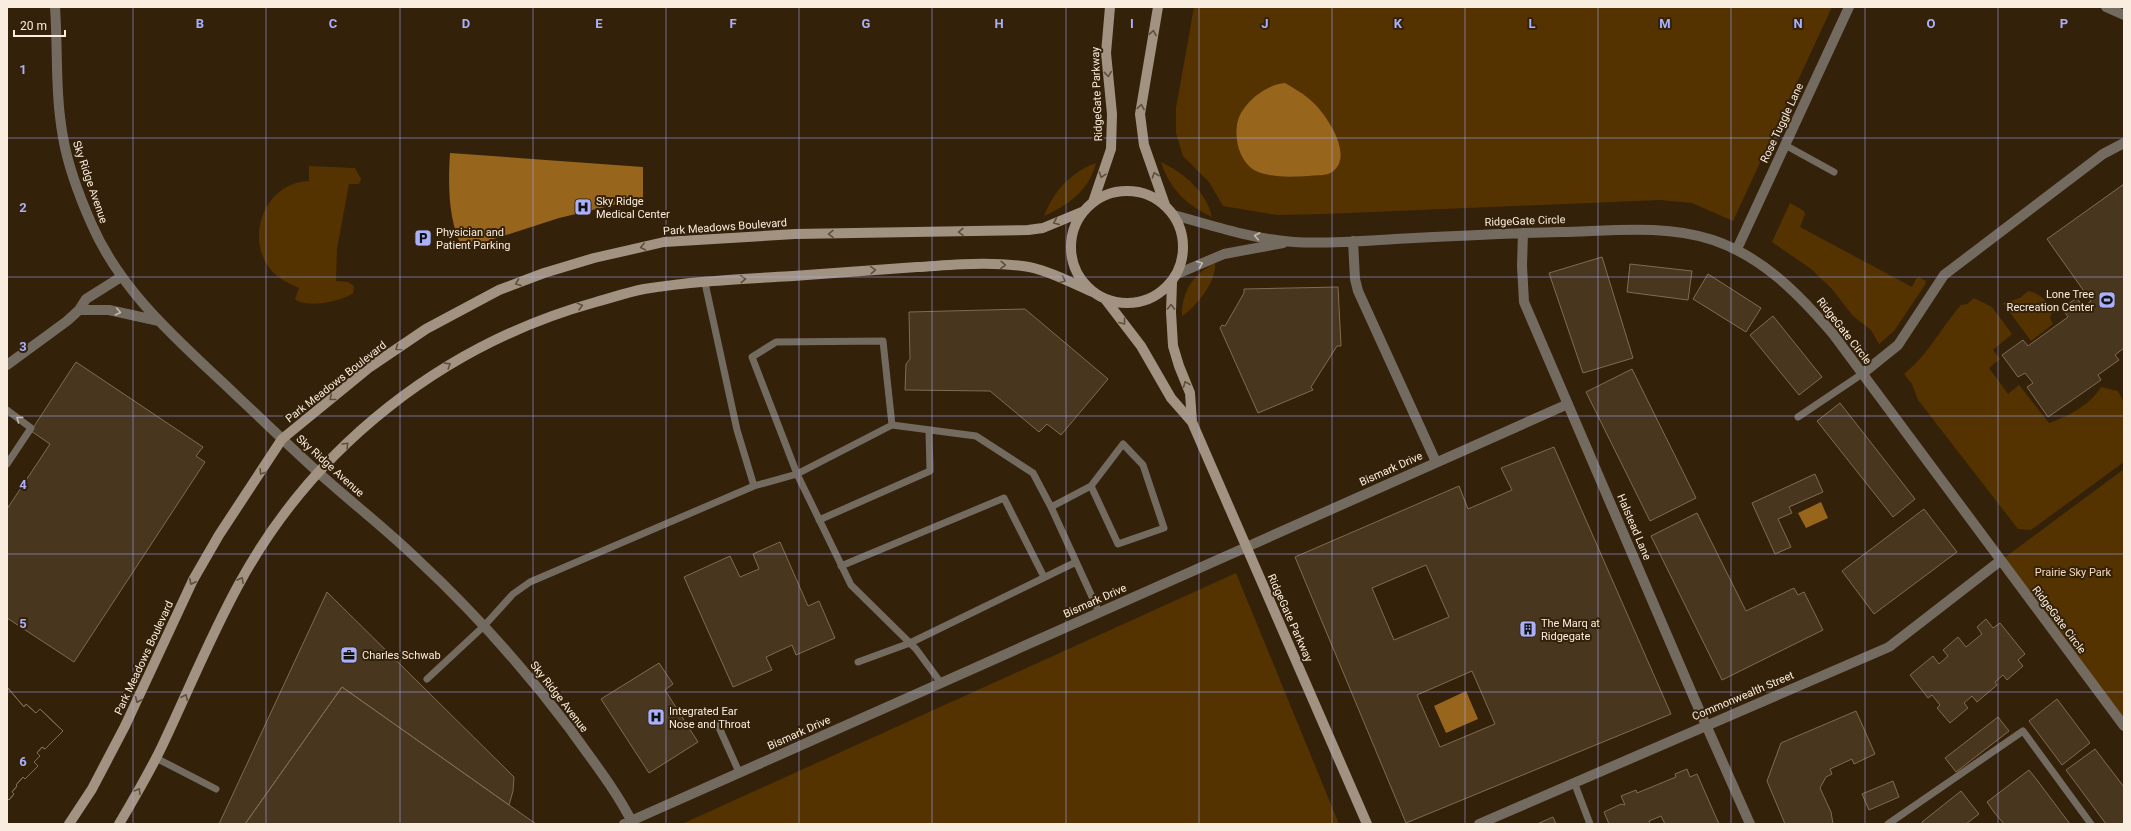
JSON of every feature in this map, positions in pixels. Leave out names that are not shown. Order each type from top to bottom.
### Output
[{"type":"main road","name":"RidgeGate Parkway","points":[[1093,202],[1111,149],[1112,114],[1106,53],[1110,7]]},
{"type":"main road","name":"RidgeGate Parkway","points":[[1158,7],[1140,114],[1144,145],[1165,205]]},
{"type":"main road","name":"RidgeGate Parkway","points":[[1130,190],[1148,195],[1165,205],[1174,215],[1184,239],[1184,252],[1181,265],[1174,278],[1156,296],[1144,301],[1118,303],[1104,299],[1093,292],[1077,272],[1072,260],[1072,234],[1084,211],[1093,202],[1116,191],[1130,190]]},
{"type":"main road","name":"Park Meadows Boulevard","points":[[69,824],[92,789],[125,726],[193,580],[219,535],[282,439],[370,368],[426,330],[463,308],[499,290],[544,273],[594,258],[664,242],[718,238],[1028,230],[1043,228],[1084,211]]},
{"type":"main road","points":[[119,824],[156,758],[220,621],[240,582],[279,521],[318,473],[370,422],[396,401],[448,365],[516,329],[558,313],[641,290],[745,279],[957,264],[1004,264],[1033,268],[1093,292]]},
{"type":"main road","name":"RidgeGate Parkway","points":[[1174,278],[1171,312],[1174,346],[1179,366],[1190,393],[1192,422]]},
{"type":"main road","name":"RidgeGate Parkway","points":[[1104,299],[1141,346],[1171,398],[1192,422],[1367,824]]},
{"type":"street","name":"Sky Ridge Avenue","points":[[55,7],[56,71],[63,137],[71,168],[93,228],[107,256],[121,276],[139,300],[159,321],[318,473],[417,558],[484,626],[542,693],[602,772],[630,823]]},
{"type":"street","name":"Rose Tuggle Lane","points":[[1737,249],[1849,7]]},
{"type":"street","points":[[2108,7],[2124,15]]},
{"type":"street","points":[[1862,374],[1898,345],[1944,275],[2103,154],[2124,143]]},
{"type":"street","name":"RidgeGate Circle","points":[[1174,215],[1238,232],[1293,242]]},
{"type":"street","name":"RidgeGate Circle","points":[[1174,278],[1224,254],[1293,242],[1353,241],[1523,233],[1650,230],[1688,234],[1712,240],[1737,249],[1778,277],[1810,307],[1862,374],[2124,726]]},
{"type":"street","name":"Halstead Lane","points":[[1523,233],[1522,266],[1524,302],[1705,725],[1750,824]]},
{"type":"street","points":[[1353,241],[1355,279],[1358,291],[1436,462]]},
{"type":"street","points":[[7,365],[79,310],[86,299],[121,276]]},
{"type":"street","points":[[79,310],[109,310],[159,321]]},
{"type":"street","name":"Bismark Drive","points":[[630,823],[739,772],[1568,404]]},
{"type":"street","name":"Commonwealth Street","points":[[1479,824],[1705,725],[1889,647],[2000,561]]},
{"type":"lane","points":[[1785,145],[1834,172]]},
{"type":"lane","points":[[705,283],[737,430],[754,486]]},
{"type":"lane","points":[[892,425],[883,342],[776,342],[752,357],[797,474],[851,585],[910,643],[940,683]]},
{"type":"lane","points":[[1798,417],[1862,374]]},
{"type":"lane","points":[[7,410],[31,428],[7,464]]},
{"type":"lane","points":[[427,679],[484,626],[513,594],[530,582],[754,486],[797,474],[892,425],[976,436],[1033,474],[1099,612]]},
{"type":"lane","points":[[819,520],[930,470],[929,431]]},
{"type":"lane","points":[[1050,507],[1091,486],[1123,444],[1143,465],[1164,528],[1118,544],[1091,486]]},
{"type":"lane","points":[[841,566],[1004,498],[1044,577]]},
{"type":"lane","points":[[858,662],[910,643],[1076,562]]},
{"type":"lane","points":[[717,723],[739,772]]},
{"type":"lane","points":[[1888,824],[2023,731],[2091,824]]},
{"type":"lane","points":[[156,758],[216,789]]},
{"type":"lane","points":[[1574,782],[1590,824]]},
{"type":"green space","points":[[1194,7],[1832,7],[1733,221],[1692,203],[1660,200],[1277,215],[1223,206],[1209,182],[1183,156],[1176,133],[1176,108]]},
{"type":"green space","points":[[1161,162],[1170,166],[1186,177],[1193,184],[1205,199],[1212,217],[1180,196],[1169,181]]},
{"type":"green space","points":[[1096,163],[1093,173],[1077,196],[1062,207],[1044,216],[1053,198],[1064,184],[1071,177]]},
{"type":"green space","points":[[309,166],[355,168],[361,179],[359,184],[349,184],[337,249],[336,281],[348,282],[354,286],[353,293],[341,299],[316,304],[300,302],[295,299],[299,288],[280,278],[271,270],[263,257],[259,243],[263,214],[271,201],[281,191],[294,184],[309,181]]},
{"type":"green space","points":[[1790,203],[1804,211],[1805,214],[1800,227],[1912,287],[1916,279],[1919,277],[1926,281],[1925,285],[1894,331],[1879,344],[1871,330],[1853,316],[1832,289],[1811,269],[1772,242]]},
{"type":"green space","points":[[1215,263],[1213,278],[1209,285],[1199,300],[1182,316],[1184,299],[1190,284],[1201,272]]},
{"type":"green space","points":[[2028,291],[2043,298],[2053,310],[2050,318],[2053,324],[2031,341],[2003,303],[2020,298]]},
{"type":"green space","points":[[1974,298],[1992,307],[2012,334],[1993,350],[2000,359],[1989,368],[2008,394],[2019,385],[2049,423],[2078,409],[2091,399],[2101,387],[2118,391],[2124,402],[2124,462],[2031,530],[2018,529],[1918,400],[1912,384],[1904,374],[1913,367],[1961,305],[1967,304]]},
{"type":"green space","name":"Prairie Sky Park","points":[[2124,469],[2124,726],[2000,561]]},
{"type":"green space","points":[[1236,573],[1339,824],[682,824]]},
{"type":"shaded area","points":[[1285,83],[1303,94],[1315,104],[1329,122],[1339,145],[1341,155],[1339,165],[1332,172],[1321,175],[1288,177],[1274,176],[1254,170],[1243,158],[1239,150],[1236,133],[1239,117],[1251,100],[1256,96],[1267,88]]},
{"type":"shaded area","points":[[450,153],[643,167],[643,198],[559,218],[463,249],[454,227],[450,202]]},
{"type":"shaded area","points":[[1821,502],[1828,518],[1806,528],[1798,513]]},
{"type":"shaded area","points":[[1466,691],[1478,719],[1446,733],[1434,706]]},
{"type":"building","name":"Lone Tree Recreation Center","points":[[2124,184],[2124,348],[2115,355],[2119,360],[2098,375],[2101,380],[2048,417],[2027,387],[2033,383],[2025,373],[2018,377],[2002,355],[2023,340],[2028,346],[2068,317],[2062,308],[2077,298],[2083,307],[2091,301],[2047,239]]},
{"type":"building","points":[[1602,257],[1633,358],[1583,373],[1549,273]]},
{"type":"building","points":[[1630,264],[1692,271],[1688,300],[1627,292]]},
{"type":"building","points":[[1708,274],[1761,308],[1746,332],[1693,299]]},
{"type":"building","points":[[1338,287],[1341,346],[1337,346],[1311,387],[1313,390],[1258,413],[1220,328],[1222,325],[1225,326],[1244,293],[1244,289]]},
{"type":"building","points":[[1025,309],[1108,379],[1061,435],[1047,424],[1039,432],[990,391],[905,390],[906,364],[910,359],[909,312]]},
{"type":"building","points":[[1773,316],[1822,377],[1799,395],[1750,335]]},
{"type":"building","points":[[76,362],[203,447],[196,456],[205,462],[74,662],[7,618],[7,509],[50,444],[31,431]]},
{"type":"building","points":[[1632,369],[1696,498],[1650,521],[1586,392]]},
{"type":"building","points":[[1840,403],[1915,499],[1893,517],[1817,421]]},
{"type":"building","name":"The Marq at Ridgegate","points":[[1554,447],[1671,714],[1406,823],[1295,557],[1459,486],[1468,509],[1512,490],[1501,468]],"holes":[[[1426,565],[1449,617],[1394,640],[1372,588]],[[1472,671],[1495,724],[1440,747],[1417,695]]]},
{"type":"building","points":[[1815,474],[1823,492],[1789,507],[1792,513],[1778,519],[1791,547],[1775,554],[1752,503]]},
{"type":"building","points":[[1924,509],[1957,552],[1874,614],[1842,571]]},
{"type":"building","points":[[1697,513],[1746,611],[1794,588],[1798,595],[1804,592],[1823,630],[1722,680],[1651,536]]},
{"type":"building","points":[[780,542],[808,606],[819,601],[835,638],[796,655],[792,645],[766,657],[772,670],[733,687],[684,577],[730,556],[740,577],[759,569],[753,554]]},
{"type":"building","points":[[327,592],[514,777],[513,791],[509,805],[342,687],[245,824],[219,824]]},
{"type":"building","points":[[1986,619],[1993,628],[2000,623],[2025,654],[2018,660],[2023,666],[2007,680],[2003,675],[1995,682],[1997,685],[1977,702],[1972,696],[1964,703],[1968,708],[1950,723],[1937,708],[1940,705],[1932,695],[1928,698],[1910,675],[1933,656],[1939,664],[1948,656],[1943,650],[1958,637],[1966,647],[1982,634],[1977,627]]},
{"type":"building","points":[[659,663],[673,684],[665,690],[698,742],[649,773],[601,699]]},
{"type":"building","points":[[7,687],[24,707],[26,704],[36,713],[40,709],[63,731],[45,749],[42,747],[37,753],[40,756],[34,762],[38,766],[25,779],[23,777],[16,785],[17,786],[12,792],[14,794],[9,800],[7,798]]},
{"type":"building","points":[[7,687],[24,707],[26,704],[36,713],[40,709],[63,731],[45,749],[42,747],[37,753],[40,756],[34,762],[38,766],[25,779],[23,777],[16,785],[17,786],[12,792],[14,794],[9,800],[7,798]]},
{"type":"building","points":[[342,687],[509,805],[536,824],[245,824]]},
{"type":"building","points":[[2057,699],[2090,743],[2062,765],[2029,721]]},
{"type":"building","points":[[1856,711],[1875,754],[1854,764],[1852,759],[1830,769],[1832,774],[1826,777],[1820,788],[1831,812],[1833,824],[1785,824],[1767,781],[1781,743]]},
{"type":"building","points":[[1998,717],[2009,731],[1956,772],[1945,758]]},
{"type":"building","points":[[2095,749],[2124,787],[2124,824],[2106,824],[2066,770]]},
{"type":"building","points":[[1687,769],[1690,777],[1697,774],[1719,824],[1665,824],[1661,816],[1649,821],[1650,824],[1609,824],[1604,812],[1621,804],[1625,805],[1621,796],[1636,790],[1637,793],[1676,777],[1675,774]]},
{"type":"building","points":[[2029,770],[2070,824],[2004,824],[1994,812],[1987,802]]},
{"type":"building","points":[[1893,781],[1899,797],[1869,810],[1862,794]]},
{"type":"building","points":[[1961,791],[1979,814],[1966,824],[1923,824],[1922,822]]},
{"type":"building","points":[[1553,817],[1556,824],[1537,824]]},
{"type":"place","name":"Sky Ridge Medical Center","points":[[583,207]]},
{"type":"place","name":"Physician and Patient Parking","points":[[423,238]]},
{"type":"place","name":"Lone Tree Recreation Center","points":[[2107,300]]},
{"type":"place","name":"The Marq at Ridgegate","points":[[1528,629]]},
{"type":"place","name":"Charles Schwab","points":[[349,655]]},
{"type":"place","name":"Integrated Ear Nose and Throat","points":[[656,717]]}]
